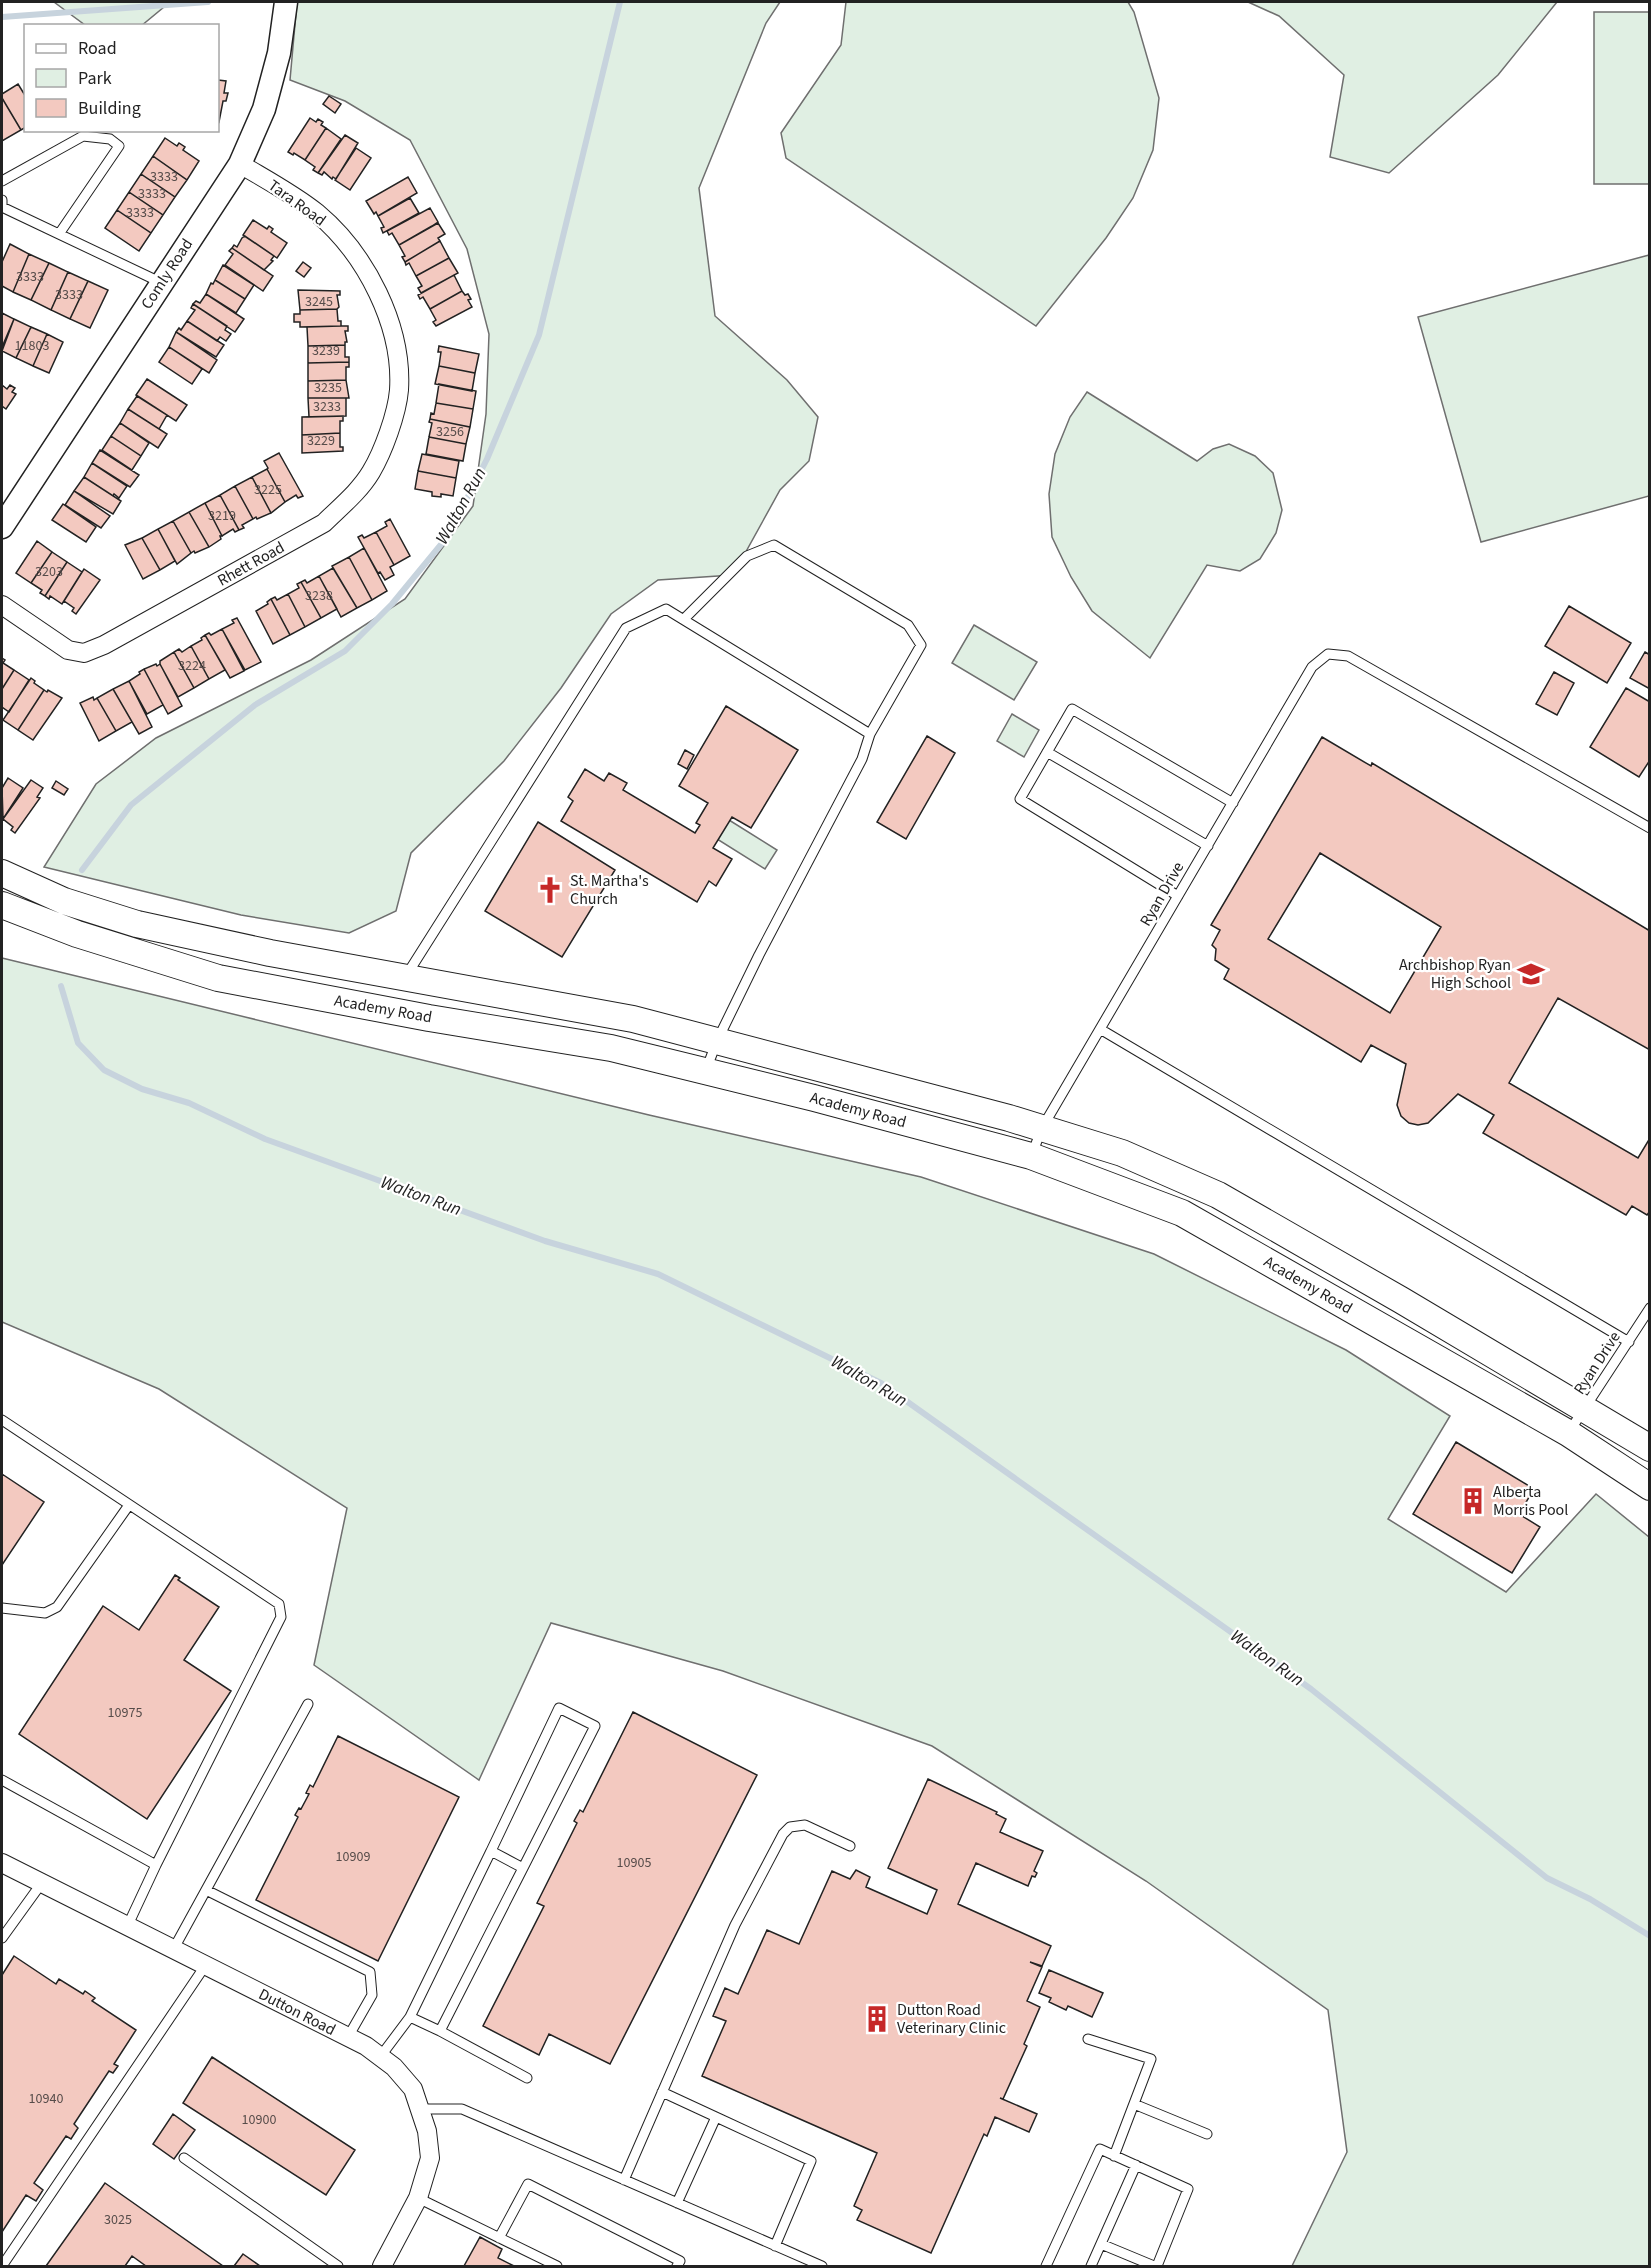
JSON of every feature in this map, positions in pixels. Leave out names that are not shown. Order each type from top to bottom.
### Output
[{"type":"main road","name":"Academy Road","points":[[2,873],[64,901],[137,924],[270,953],[633,1018],[1042,1128],[1122,1153],[1218,1195],[1401,1300],[1650,1448]]},
{"type":"main road","name":"Academy Road","points":[[6,910],[218,978],[611,1048],[1031,1156],[1182,1213],[1568,1433],[1650,1487]]},
{"type":"main road","points":[[399,1012],[405,978]]},
{"type":"street","name":"Comly Road","points":[[2,527],[240,164],[264,109],[279,53],[286,2]]},
{"type":"street","name":"Tara Road","points":[[240,164],[317,213],[356,254],[382,300],[394,344]]},
{"type":"street","name":"Rhett Road","points":[[2,605],[68,650],[84,653],[104,645],[324,523],[351,497],[370,472],[388,433],[399,391],[397,353],[394,344]]},
{"type":"street","name":"Dutton Road","points":[[2,1863],[366,2046],[394,2067],[413,2089],[427,2131],[430,2158],[418,2198],[381,2266]]},
{"type":"lane","points":[[2,181],[83,136],[110,139],[119,146],[59,234]]},
{"type":"lane","points":[[2,200],[2,207],[162,283]]},
{"type":"lane","points":[[684,619],[747,556],[774,545],[908,625],[921,645],[870,734],[862,759],[759,955],[717,1041],[706,1071]]},
{"type":"lane","points":[[405,978],[626,628],[666,609],[870,734]]},
{"type":"lane","name":"Ryan Drive","points":[[1031,1156],[1042,1128],[1312,667],[1328,654],[1348,656],[1650,828]]},
{"type":"lane","points":[[1178,896],[1020,799],[1072,709],[1233,803]]},
{"type":"lane","points":[[1047,753],[1208,846]]},
{"type":"lane","points":[[1100,1029],[1629,1342]]},
{"type":"lane","name":"Ryan Drive","points":[[1568,1433],[1650,1308]]},
{"type":"lane","points":[[2,1420],[279,1604],[281,1611],[281,1617],[156,1865],[128,1927]]},
{"type":"lane","points":[[2,1608],[45,1613],[57,1607],[129,1505]]},
{"type":"lane","points":[[173,1950],[308,1704]]},
{"type":"lane","points":[[380,2057],[410,2017],[559,1708],[595,1726],[441,2031]]},
{"type":"lane","points":[[2,1779],[156,1865]]},
{"type":"lane","points":[[624,2180],[735,1925],[783,1834],[790,1827],[805,1825],[850,1846]]},
{"type":"lane","points":[[491,1851],[523,1868]]},
{"type":"lane","points":[[2,1938],[41,1884]]},
{"type":"lane","points":[[206,1890],[370,1972],[372,1995],[348,2037]]},
{"type":"lane","points":[[2,2266],[205,1966]]},
{"type":"lane","points":[[410,2017],[441,2031],[527,2079]]},
{"type":"lane","points":[[1089,2039],[1151,2059],[1114,2156]]},
{"type":"lane","points":[[662,2092],[811,2161],[775,2246]]},
{"type":"lane","points":[[1134,2104],[1207,2134]]},
{"type":"lane","points":[[419,2109],[462,2109],[822,2266]]},
{"type":"lane","points":[[677,2203],[716,2117]]},
{"type":"lane","points":[[1046,2266],[1100,2150],[1188,2189],[1156,2266],[1101,2244]]},
{"type":"lane","points":[[184,2158],[338,2266]]},
{"type":"lane","points":[[1091,2266],[1136,2165]]},
{"type":"lane","points":[[499,2238],[528,2184],[680,2261],[677,2266]]},
{"type":"lane","points":[[418,2198],[557,2266]]},
{"type":"green space","points":[[54,2],[170,2],[143,24],[84,24]]},
{"type":"green space","points":[[297,2],[780,2],[766,23],[699,188],[715,316],[787,380],[818,417],[809,461],[780,490],[733,575],[658,580],[611,614],[561,688],[504,761],[411,853],[396,911],[349,933],[241,915],[44,867],[96,784],[156,738],[311,660],[405,599],[473,506],[486,414],[489,334],[467,249],[410,140],[345,101],[290,80]]},
{"type":"green space","points":[[846,2],[1128,2],[1134,12],[1159,98],[1153,150],[1133,198],[1106,238],[1036,326],[786,158],[781,133],[841,45]]},
{"type":"green space","points":[[1248,2],[1557,2],[1498,75],[1389,173],[1330,157],[1344,75],[1279,16]]},
{"type":"green space","points":[[1594,12],[1649,12],[1649,184],[1594,184]]},
{"type":"green space","points":[[1649,255],[1649,496],[1481,542],[1418,317]]},
{"type":"green space","points":[[1087,392],[1197,461],[1213,449],[1229,444],[1255,456],[1273,473],[1282,510],[1276,533],[1260,559],[1240,571],[1207,565],[1150,658],[1092,611],[1071,577],[1052,537],[1049,494],[1055,454],[1070,417]]},
{"type":"green space","points":[[974,625],[1037,662],[1014,700],[952,663]]},
{"type":"green space","points":[[1012,714],[1039,730],[1024,757],[997,741]]},
{"type":"green space","points":[[729,820],[777,850],[765,869],[717,839]]},
{"type":"green space","points":[[2,958],[649,1115],[921,1177],[1154,1254],[1346,1350],[1450,1416],[1388,1519],[1506,1592],[1596,1494],[1649,1537],[1649,2266],[1292,2266],[1347,2152],[1328,2010],[1146,1881],[932,1746],[723,1671],[551,1623],[479,1780],[314,1665],[347,1508],[159,1389],[2,1322]]},
{"type":"building","points":[[219,80],[226,81],[224,93],[228,93],[226,101],[223,101],[219,122]]},
{"type":"building","points":[[18,84],[24,94],[24,128],[21,130],[2,98],[2,94]]},
{"type":"building","points":[[329,96],[341,104],[335,113],[323,104]]},
{"type":"building","points":[[2,98],[21,130],[2,141]]},
{"type":"building","points":[[310,118],[316,122],[318,119],[323,122],[321,125],[326,128],[305,160],[288,152]]},
{"type":"building","points":[[326,128],[341,139],[318,173],[313,170],[315,167],[305,160]]},
{"type":"building","points":[[345,135],[358,143],[336,179],[333,177],[332,179],[324,172],[322,175],[318,173]]},
{"type":"building","points":[[165,138],[177,146],[179,143],[185,147],[183,150],[199,161],[187,180],[153,156]]},
{"type":"building","points":[[356,148],[371,158],[350,190],[335,180]]},
{"type":"building","points":[[153,156],[187,180],[175,197],[141,174]]},
{"type":"building","points":[[141,174],[175,197],[163,215],[129,192]]},
{"type":"building","points":[[408,177],[417,193],[378,216],[376,212],[374,214],[366,201]]},
{"type":"building","points":[[129,192],[163,215],[151,233],[117,210]]},
{"type":"building","points":[[410,198],[419,213],[383,233],[381,228],[384,227],[378,216]]},
{"type":"building","points":[[430,208],[438,222],[432,226],[399,245],[392,233],[389,235],[387,231]]},
{"type":"building","points":[[117,210],[151,233],[139,251],[105,228]]},
{"type":"building","points":[[253,220],[267,229],[269,226],[273,229],[271,232],[287,243],[277,258],[243,235]]},
{"type":"building","points":[[438,223],[445,234],[438,238],[440,241],[405,262],[402,257],[405,256],[399,245]]},
{"type":"building","points":[[245,236],[274,256],[271,260],[273,261],[264,270],[232,248],[234,245],[237,247]]},
{"type":"building","points":[[440,241],[449,258],[416,276],[409,263],[406,265],[405,262]]},
{"type":"building","points":[[10,244],[29,254],[13,292],[2,286],[2,262]]},
{"type":"building","points":[[232,248],[273,276],[263,291],[225,265],[233,254],[229,251]]},
{"type":"building","points":[[29,254],[49,263],[31,300],[13,292]]},
{"type":"building","points":[[449,258],[458,273],[421,293],[418,288],[422,286],[416,276]]},
{"type":"building","points":[[303,262],[311,268],[304,277],[296,271]]},
{"type":"building","points":[[49,263],[68,272],[51,310],[31,300]]},
{"type":"building","points":[[223,265],[254,285],[245,299],[215,280]]},
{"type":"building","points":[[68,272],[88,281],[70,319],[51,310]]},
{"type":"building","points":[[454,275],[462,291],[430,309],[423,297],[420,299],[418,295]]},
{"type":"building","points":[[215,280],[245,299],[236,313],[206,294]]},
{"type":"building","points":[[88,281],[108,290],[90,328],[70,319]]},
{"type":"building","points":[[298,290],[340,291],[340,295],[337,295],[339,307],[337,309],[300,310]]},
{"type":"building","points":[[462,291],[465,295],[468,294],[472,307],[436,326],[433,322],[436,320],[430,309]]},
{"type":"building","points":[[206,294],[244,319],[235,332],[193,304],[196,301],[200,303]]},
{"type":"building","points":[[193,304],[227,326],[225,330],[231,334],[226,341],[220,337],[217,341],[187,321],[195,310],[191,308]]},
{"type":"building","points":[[337,309],[341,326],[300,327],[300,322],[294,322],[294,314],[300,314],[300,310]]},
{"type":"building","points":[[2,313],[14,319],[2,347]]},
{"type":"building","points":[[14,319],[31,327],[16,358],[2,351]]},
{"type":"building","points":[[187,321],[224,345],[216,357],[176,332],[179,328],[181,330]]},
{"type":"building","points":[[348,326],[348,331],[345,331],[347,342],[345,345],[308,346],[307,327]]},
{"type":"building","points":[[31,327],[47,334],[33,366],[16,358]]},
{"type":"building","points":[[176,332],[217,360],[209,373],[169,347]]},
{"type":"building","points":[[47,334],[63,342],[49,373],[33,366]]},
{"type":"building","points":[[345,345],[345,357],[349,357],[349,362],[308,363],[308,346]]},
{"type":"building","points":[[439,346],[479,354],[475,373],[439,366],[441,352],[438,352]]},
{"type":"building","points":[[169,347],[202,369],[192,384],[159,362]]},
{"type":"building","points":[[349,362],[349,367],[346,367],[346,380],[308,381],[308,363]]},
{"type":"building","points":[[439,366],[475,373],[472,391],[435,384]]},
{"type":"building","points":[[147,379],[187,405],[176,421],[136,395]]},
{"type":"building","points":[[346,380],[349,398],[308,398],[308,381]]},
{"type":"building","points":[[439,384],[476,391],[473,409],[436,403]]},
{"type":"building","points":[[2,385],[7,389],[10,385],[15,388],[12,392],[16,394],[6,409],[2,406]]},
{"type":"building","points":[[137,396],[167,415],[159,429],[128,409]]},
{"type":"building","points":[[308,398],[346,398],[346,416],[309,417]]},
{"type":"building","points":[[436,403],[473,409],[470,427],[430,419],[431,413],[434,414]]},
{"type":"building","points":[[128,409],[167,434],[158,448],[120,423]]},
{"type":"building","points":[[343,416],[343,421],[340,421],[340,433],[302,435],[302,417]]},
{"type":"building","points":[[430,419],[470,427],[466,444],[429,437],[432,423],[429,422]]},
{"type":"building","points":[[120,423],[149,443],[141,456],[111,436]]},
{"type":"building","points":[[340,433],[340,447],[343,447],[343,451],[302,453],[302,435]]},
{"type":"building","points":[[111,436],[141,456],[132,470],[102,450]]},
{"type":"building","points":[[429,437],[466,444],[463,461],[426,454]]},
{"type":"building","points":[[100,450],[139,475],[130,487],[92,463]]},
{"type":"building","points":[[279,453],[303,496],[298,498],[296,495],[285,502],[264,461]]},
{"type":"building","points":[[422,454],[459,461],[456,478],[418,471]]},
{"type":"building","points":[[92,463],[127,486],[119,498],[84,477]]},
{"type":"building","points":[[267,469],[285,502],[271,513],[252,477]]},
{"type":"building","points":[[418,471],[456,478],[453,496],[441,494],[441,497],[432,496],[432,492],[415,489]]},
{"type":"building","points":[[84,477],[121,501],[113,514],[74,491]]},
{"type":"building","points":[[252,477],[271,513],[257,519],[256,517],[253,519],[235,486]]},
{"type":"building","points":[[235,486],[253,519],[242,525],[244,528],[239,530],[220,495]]},
{"type":"building","points":[[74,491],[110,516],[101,528],[65,505]]},
{"type":"building","points":[[220,495],[239,530],[235,532],[233,529],[222,536],[205,503]]},
{"type":"building","points":[[205,503],[222,536],[209,547],[189,512]]},
{"type":"building","points":[[63,504],[96,527],[86,542],[52,520]]},
{"type":"building","points":[[189,512],[209,547],[195,553],[194,551],[191,553],[173,521]]},
{"type":"building","points":[[390,519],[410,556],[394,565],[376,532],[387,526],[385,522]]},
{"type":"building","points":[[173,521],[191,553],[177,564],[158,529]]},
{"type":"building","points":[[158,529],[175,561],[160,570],[142,538]]},
{"type":"building","points":[[376,532],[394,565],[390,567],[394,575],[385,580],[380,572],[378,573],[358,537],[362,535],[364,538]]},
{"type":"building","points":[[142,538],[160,570],[143,579],[125,545]]},
{"type":"building","points":[[37,541],[52,552],[31,583],[16,573]]},
{"type":"building","points":[[364,548],[387,591],[372,600],[349,557]]},
{"type":"building","points":[[52,552],[67,562],[45,596],[40,593],[42,590],[31,583]]},
{"type":"building","points":[[349,557],[372,600],[357,608],[332,566]]},
{"type":"building","points":[[67,562],[82,572],[62,604],[50,596],[49,599],[45,596]]},
{"type":"building","points":[[333,568],[357,608],[341,617],[319,576]]},
{"type":"building","points":[[84,569],[100,580],[76,614],[72,611],[74,608],[64,601]]},
{"type":"building","points":[[319,576],[337,609],[321,618],[301,582],[305,580],[307,583]]},
{"type":"building","points":[[301,582],[321,618],[305,627],[288,594],[299,588],[297,584]]},
{"type":"building","points":[[288,594],[305,627],[290,635],[271,599],[275,597],[277,600]]},
{"type":"building","points":[[271,599],[290,635],[273,644],[256,611],[268,604],[267,602]]},
{"type":"building","points":[[1569,606],[1631,643],[1607,683],[1545,646]]},
{"type":"building","points":[[237,618],[261,662],[245,670],[222,629],[234,623],[232,620]]},
{"type":"building","points":[[222,629],[244,671],[230,678],[205,635],[209,633],[211,635]]},
{"type":"building","points":[[205,635],[225,670],[209,679],[191,646],[202,640],[201,638]]},
{"type":"building","points":[[191,646],[209,679],[194,688],[174,652],[179,649],[182,652]]},
{"type":"building","points":[[174,652],[194,688],[178,697],[160,664],[160,661]]},
{"type":"building","points":[[1645,652],[1650,655],[1650,689],[1630,678]]},
{"type":"building","points":[[2,658],[5,660],[3,663],[14,670],[2,689]]},
{"type":"building","points":[[156,664],[157,666],[160,664],[182,706],[168,714],[144,669]]},
{"type":"building","points":[[144,669],[163,705],[147,714],[129,681]]},
{"type":"building","points":[[14,670],[29,680],[9,712],[2,707],[2,689]]},
{"type":"building","points":[[1554,672],[1574,683],[1557,715],[1536,704]]},
{"type":"building","points":[[31,678],[44,690],[18,730],[3,720]]},
{"type":"building","points":[[129,681],[152,727],[139,734],[113,689]]},
{"type":"building","points":[[1626,688],[1650,702],[1650,760],[1639,777],[1590,747]]},
{"type":"building","points":[[113,689],[132,722],[116,731],[97,698]]},
{"type":"building","points":[[44,690],[62,698],[33,740],[18,730]]},
{"type":"building","points":[[93,697],[94,700],[97,698],[116,731],[99,741],[80,703]]},
{"type":"building","points":[[726,706],[798,750],[751,828],[732,817],[713,848],[732,859],[716,886],[709,881],[697,902],[561,821],[573,801],[568,797],[585,769],[604,781],[609,773],[627,783],[623,790],[695,833],[700,825],[696,823],[708,803],[679,786]]},
{"type":"building","points":[[927,736],[955,753],[906,839],[877,822]]},
{"type":"building","name":"Archbishop Ryan High School","points":[[1322,737],[1371,766],[1372,763],[1650,931],[1650,1050],[1558,998],[1509,1083],[1638,1158],[1650,1138],[1650,1211],[1647,1215],[1632,1206],[1626,1215],[1483,1133],[1494,1115],[1458,1094],[1428,1123],[1418,1125],[1409,1123],[1401,1116],[1397,1105],[1406,1064],[1371,1045],[1361,1062],[1224,979],[1229,969],[1215,960],[1216,949],[1212,945],[1220,930],[1211,925]],"holes":[[[1320,853],[1441,927],[1390,1013],[1268,939]]]},
{"type":"building","points":[[685,750],[694,755],[687,769],[678,764]]},
{"type":"building","points":[[8,778],[23,788],[3,819],[2,788]]},
{"type":"building","points":[[31,780],[43,788],[37,797],[40,798],[15,833],[11,830],[13,827],[3,819]]},
{"type":"building","points":[[56,781],[68,789],[64,795],[52,788]]},
{"type":"building","name":"St. Martha's Church","points":[[538,822],[615,870],[562,957],[485,911]]},
{"type":"building","name":"Alberta Morris Pool","points":[[1456,1442],[1534,1489],[1519,1514],[1540,1527],[1512,1573],[1413,1514]]},
{"type":"building","points":[[2,1474],[44,1502],[2,1565]]},
{"type":"building","points":[[175,1575],[180,1578],[178,1580],[219,1607],[184,1660],[231,1691],[147,1819],[19,1734],[103,1606],[139,1630]]},
{"type":"building","points":[[633,1712],[757,1775],[610,2064],[549,2034],[539,2055],[483,2026],[544,1906],[537,1903],[577,1823],[574,1821],[580,1810],[583,1812]]},
{"type":"building","points":[[338,1736],[459,1797],[378,1961],[256,1900],[298,1817],[295,1815],[309,1794],[306,1793],[310,1785],[313,1787]]},
{"type":"building","name":"Dutton Road Veterinary Clinic","points":[[928,1779],[997,1812],[996,1814],[1006,1819],[1000,1832],[1043,1851],[1034,1871],[1037,1873],[1035,1877],[1032,1876],[1028,1886],[976,1863],[958,1904],[1051,1946],[1042,1966],[1030,1962],[1042,1967],[1027,2001],[1040,2007],[1024,2044],[1027,2046],[1003,2099],[1000,2098],[1037,2114],[1029,2132],[995,2117],[987,2136],[984,2134],[931,2253],[857,2220],[862,2210],[854,2206],[877,2153],[702,2076],[726,2021],[713,2016],[725,1988],[738,1994],[767,1930],[799,1944],[832,1871],[850,1879],[856,1870],[870,1877],[866,1887],[927,1914],[937,1890],[888,1868]]},
{"type":"building","points":[[14,1956],[56,1984],[59,1979],[83,1994],[85,1991],[95,1998],[92,2001],[136,2030],[114,2064],[118,2066],[113,2073],[109,2071],[74,2124],[78,2128],[71,2139],[66,2136],[34,2183],[43,2190],[36,2201],[26,2195],[2,2232],[2,1975]]},
{"type":"building","points":[[1049,1970],[1103,1993],[1092,2017],[1068,2006],[1066,2010],[1049,2002],[1051,1998],[1039,1993]]},
{"type":"building","points":[[212,2057],[355,2150],[326,2195],[183,2103]]},
{"type":"building","points":[[173,2114],[195,2130],[174,2159],[153,2144]]},
{"type":"building","points":[[105,2183],[223,2266],[146,2266],[132,2256],[125,2266],[46,2266]]},
{"type":"building","points":[[480,2237],[502,2249],[498,2258],[514,2266],[464,2266]]},
{"type":"building","points":[[243,2254],[260,2266],[234,2266]]},
{"type":"waterway","points":[[2,17],[208,2]]},
{"type":"waterway","name":"Walton Run","points":[[82,870],[131,805],[255,705],[345,651],[392,604],[448,536],[487,459],[539,335],[620,2]]},
{"type":"waterway","name":"Walton Run","points":[[61,986],[78,1043],[104,1070],[142,1089],[189,1103],[265,1139],[545,1241],[658,1274],[881,1383],[1311,1689],[1547,1878],[1590,1899],[1650,1936]]},
{"type":"place","name":"St. Martha's Church","points":[[550,890]]},
{"type":"place","name":"Archbishop Ryan High School","points":[[1531,974]]},
{"type":"place","name":"Alberta Morris Pool","points":[[1473,1501]]},
{"type":"place","name":"Dutton Road Veterinary Clinic","points":[[877,2019]]}]
